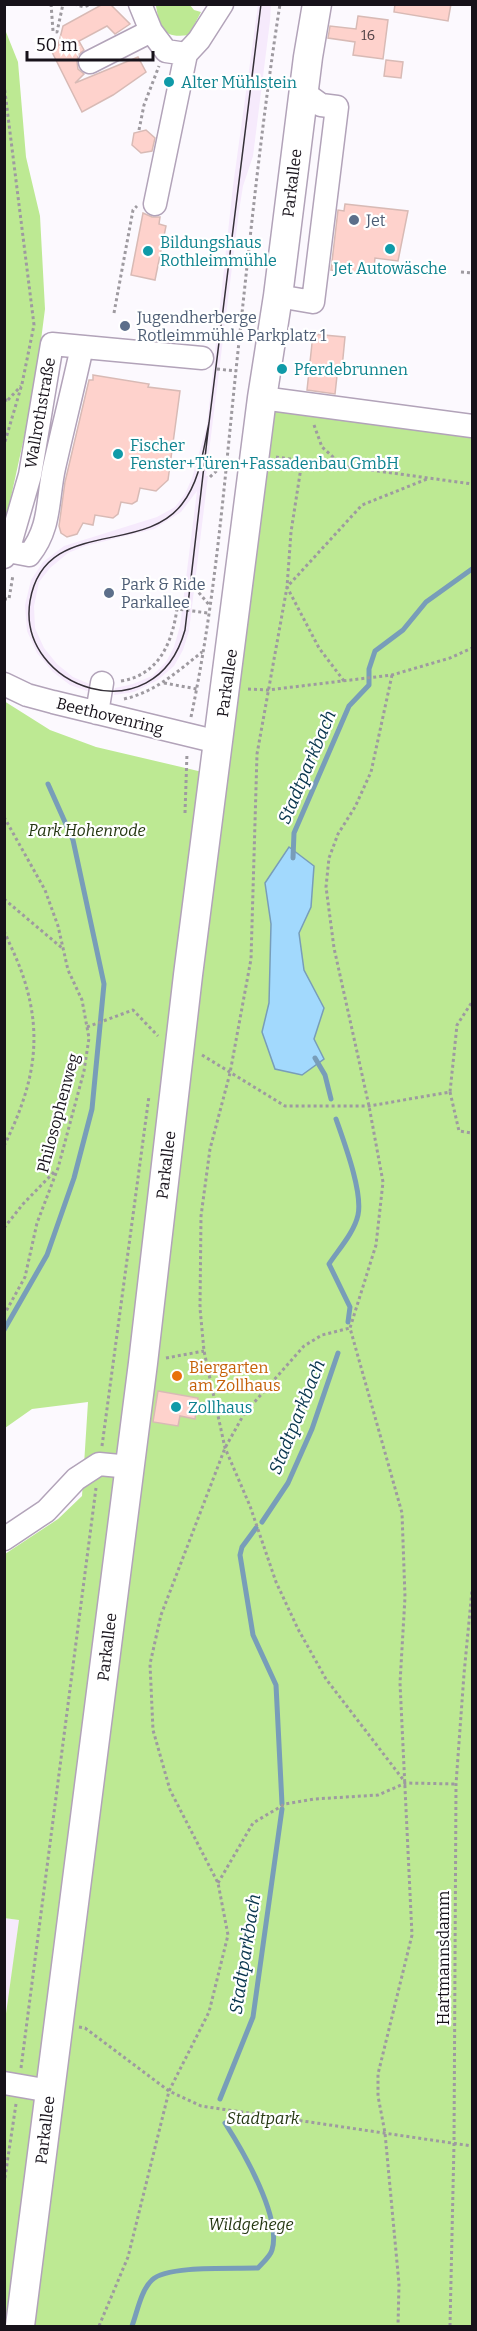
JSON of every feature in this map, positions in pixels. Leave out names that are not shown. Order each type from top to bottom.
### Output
[{"type":"main road","name":"Parkallee","points":[[20,2326],[130,1467],[166,1034],[218,742],[303,92],[318,4]]},
{"type":"street","points":[[140,4],[151,31],[166,51],[186,54]]},
{"type":"street","points":[[155,204],[186,54],[199,40],[222,4]]},
{"type":"street","points":[[90,62],[151,31]]},
{"type":"street","name":"Wallrothstraße","points":[[6,554],[30,475],[52,344],[202,358]]},
{"type":"street","points":[[262,398],[472,426]]},
{"type":"street","name":"Beethovenring","points":[[4,684],[27,695],[100,697],[188,736],[218,742]]},
{"type":"street","points":[[4,1539],[46,1512],[76,1479],[99,1464],[130,1467]]},
{"type":"street","points":[[11,2084],[50,2091]]},
{"type":"path","points":[[51,4],[53,31],[57,32],[63,4]]},
{"type":"path","points":[[74,4],[84,8],[92,4]]},
{"type":"path","points":[[184,814],[188,736],[210,606],[280,4]]},
{"type":"path","points":[[139,130],[152,81]]},
{"type":"path","points":[[4,84],[34,325],[22,384],[4,445]]},
{"type":"path","points":[[114,313],[133,210],[140,203],[155,204]]},
{"type":"path","points":[[461,272],[472,273]]},
{"type":"path","points":[[4,393],[6,402],[22,384]]},
{"type":"path","points":[[306,404],[322,447],[344,467]]},
{"type":"path","points":[[210,477],[228,459]]},
{"type":"path","points":[[406,1783],[326,1679],[298,1629],[276,1582],[250,1506],[225,1448],[204,1351],[200,1308],[201,1216],[210,1149],[230,1073],[251,959],[257,754],[287,587],[291,532],[302,461],[472,484]]},
{"type":"path","points":[[287,587],[362,505],[429,478]]},
{"type":"path","points":[[287,587],[319,648],[344,681]]},
{"type":"path","points":[[195,588],[210,606]]},
{"type":"path","points":[[100,697],[149,671],[161,658],[169,644],[177,609],[209,613]]},
{"type":"path","points":[[268,690],[392,675],[450,658],[472,648]]},
{"type":"path","points":[[100,697],[113,700],[145,693],[162,683],[203,651]]},
{"type":"path","points":[[392,675],[371,772],[355,807],[338,834],[332,850],[326,887],[334,948],[383,1182],[376,1245],[350,1328],[402,1513],[405,1597],[400,1683],[412,1935],[378,2074],[378,2096],[385,2133],[399,2284],[398,2326]]},
{"type":"path","points":[[162,683],[197,689]]},
{"type":"path","name":"Philosophenweg","points":[[4,817],[45,890],[58,926],[68,970],[82,1000],[89,1038],[84,1071],[58,1168],[38,1223],[25,1277],[4,1315]]},
{"type":"path","points":[[4,899],[63,950]]},
{"type":"path","points":[[4,931],[24,979],[32,1015],[35,1050],[31,1082],[18,1119],[4,1146]]},
{"type":"path","points":[[472,1002],[457,1025],[450,1092],[459,1131],[472,1133]]},
{"type":"path","points":[[87,1027],[133,1011],[166,1034],[285,1106],[369,1107],[450,1092]]},
{"type":"path","points":[[4,2184],[11,2084],[150,1094]]},
{"type":"path","points":[[4,1228],[23,1204],[58,1168]]},
{"type":"path","points":[[99,2326],[129,2257],[169,2091],[209,2012],[228,1935],[218,1883],[170,1790],[153,1730],[150,1664],[161,1615],[225,1448],[244,1414],[304,1346],[322,1335],[350,1328]]},
{"type":"path","points":[[162,1359],[204,1351]]},
{"type":"path","name":"Hartmannsdamm","points":[[450,2326],[454,2144],[456,1784],[472,1590]]},
{"type":"path","points":[[218,1883],[253,1823],[285,1804],[314,1799],[378,1794],[406,1783],[456,1784]]},
{"type":"path","points":[[59,2022],[85,2028],[169,2091],[201,2106],[472,2146]]},
{"type":"shaded area","points":[[258,5],[271,5],[270,21],[253,156],[243,186],[239,211],[189,631],[183,650],[174,666],[158,680],[134,692],[114,695],[115,688],[152,676],[166,662],[174,647],[180,626],[197,491],[181,512],[154,529],[85,546],[68,553],[50,568],[39,582],[34,606],[35,628],[44,648],[57,664],[73,677],[92,685],[90,692],[70,685],[53,672],[37,653],[27,631],[25,605],[31,580],[43,562],[64,546],[157,517],[175,507],[185,494],[192,478],[207,425],[233,186]]},
{"type":"shaded area","points":[[5,1918],[19,1920],[5,2028]]},
{"type":"green space","points":[[190,5],[194,10],[201,12],[189,35],[173,35],[164,30],[156,6]]},
{"type":"green space","points":[[4,27],[18,62],[26,157],[40,216],[45,309],[35,387],[6,520],[4,519]]},
{"type":"green space","name":"Stadtpark","points":[[275,411],[472,436],[472,2326],[5,2326],[4,2028],[19,1920],[4,1918],[5,1554],[58,1519],[82,1496],[88,1402],[32,1409],[5,1428],[4,701],[50,730],[96,747],[228,778]]},
{"type":"water","points":[[289,847],[314,866],[311,907],[299,933],[304,970],[324,1008],[314,1039],[324,1059],[302,1075],[275,1069],[262,1032],[269,1003],[271,924],[265,883]]},
{"type":"building","points":[[103,4],[110,4],[130,24],[115,34],[107,26],[79,41],[84,50],[78,55],[78,69],[84,74],[75,83],[138,57],[146,72],[113,95],[82,112],[51,50],[58,46],[63,26]]},
{"type":"building","points":[[395,4],[451,4],[448,21],[394,12]]},
{"type":"building","points":[[358,16],[388,20],[383,59],[353,55],[355,42],[328,38],[330,26],[356,29]]},
{"type":"building","points":[[386,60],[403,62],[401,78],[384,76]]},
{"type":"building","points":[[146,130],[155,138],[152,151],[141,153],[132,145],[134,133]]},
{"type":"building","points":[[345,204],[408,211],[398,261],[375,258],[373,275],[331,270],[338,210],[344,211]]},
{"type":"building","name":"Bildungshaus Rothleimmühle","points":[[143,213],[152,217],[160,217],[159,224],[166,226],[155,280],[131,275]]},
{"type":"building","points":[[313,334],[345,337],[342,368],[338,367],[335,394],[307,390]]},
{"type":"building","name":"Fischer Fenster+Türen+Fassadenbau GmbH","points":[[93,375],[149,384],[148,387],[180,391],[168,480],[156,491],[140,488],[137,501],[132,504],[121,502],[118,514],[113,518],[95,515],[93,525],[83,523],[77,534],[67,537],[61,533],[59,526],[65,482],[89,380],[93,380]]},
{"type":"building","name":"Zollhaus","points":[[158,1391],[198,1398],[195,1419],[180,1416],[178,1426],[153,1422]]},
{"type":"waterway","name":"Stadtparkbach","points":[[293,858],[294,833],[349,706],[369,685],[369,669],[375,651],[403,630],[426,602],[472,569]]},
{"type":"waterway","points":[[4,1330],[47,1255],[74,1178],[92,1109],[104,984],[73,840],[48,784]]},
{"type":"waterway","name":"Stadtparkbach","points":[[315,1058],[325,1075],[331,1099]]},
{"type":"waterway","name":"Stadtparkbach","points":[[336,1119],[352,1167],[359,1205],[353,1228],[329,1264],[350,1307],[348,1322]]},
{"type":"waterway","name":"Stadtparkbach","points":[[262,1522],[288,1483],[312,1429],[338,1353]]},
{"type":"waterway","name":"Stadtparkbach","points":[[256,1528],[242,1547],[240,1555],[253,1635],[276,1685],[282,1804]]},
{"type":"waterway","name":"Stadtparkbach","points":[[220,2099],[253,2017],[282,1809]]},
{"type":"waterway","name":"Stadtparkbach","points":[[132,2326],[148,2284],[160,2275],[186,2270],[258,2268],[271,2253],[274,2237],[266,2203],[250,2167],[225,2123]]},
{"type":"tram line","points":[[209,423],[185,630],[169,663],[146,683],[119,691],[91,688],[65,677],[44,657],[31,632],[30,601],[39,575],[54,558],[74,547],[144,529],[165,520],[188,495],[200,465],[209,423],[261,4]]},
{"type":"place","name":"Alter Mühlstein","points":[[169,82]]},
{"type":"place","name":"Jet","points":[[354,220]]},
{"type":"place","name":"Jet Autowäsche","points":[[390,249]]},
{"type":"place","name":"Bildungshaus Rothleimmühle","points":[[148,251]]},
{"type":"place","name":"Jugendherberge Rotleimmühle Parkplatz 1","points":[[125,326]]},
{"type":"place","name":"Pferdebrunnen","points":[[282,369]]},
{"type":"place","name":"Fischer Fenster+Türen+Fassadenbau GmbH","points":[[118,454]]},
{"type":"place","name":"Park & Ride Parkallee","points":[[109,593]]},
{"type":"place","name":"Biergarten am Zollhaus","points":[[177,1376]]},
{"type":"place","name":"Zollhaus","points":[[176,1407]]},
{"type":"park label","name":"Park Hohenrode","points":[[87,830]]},
{"type":"park label","name":"Wildgehege","points":[[251,2224]]}]
